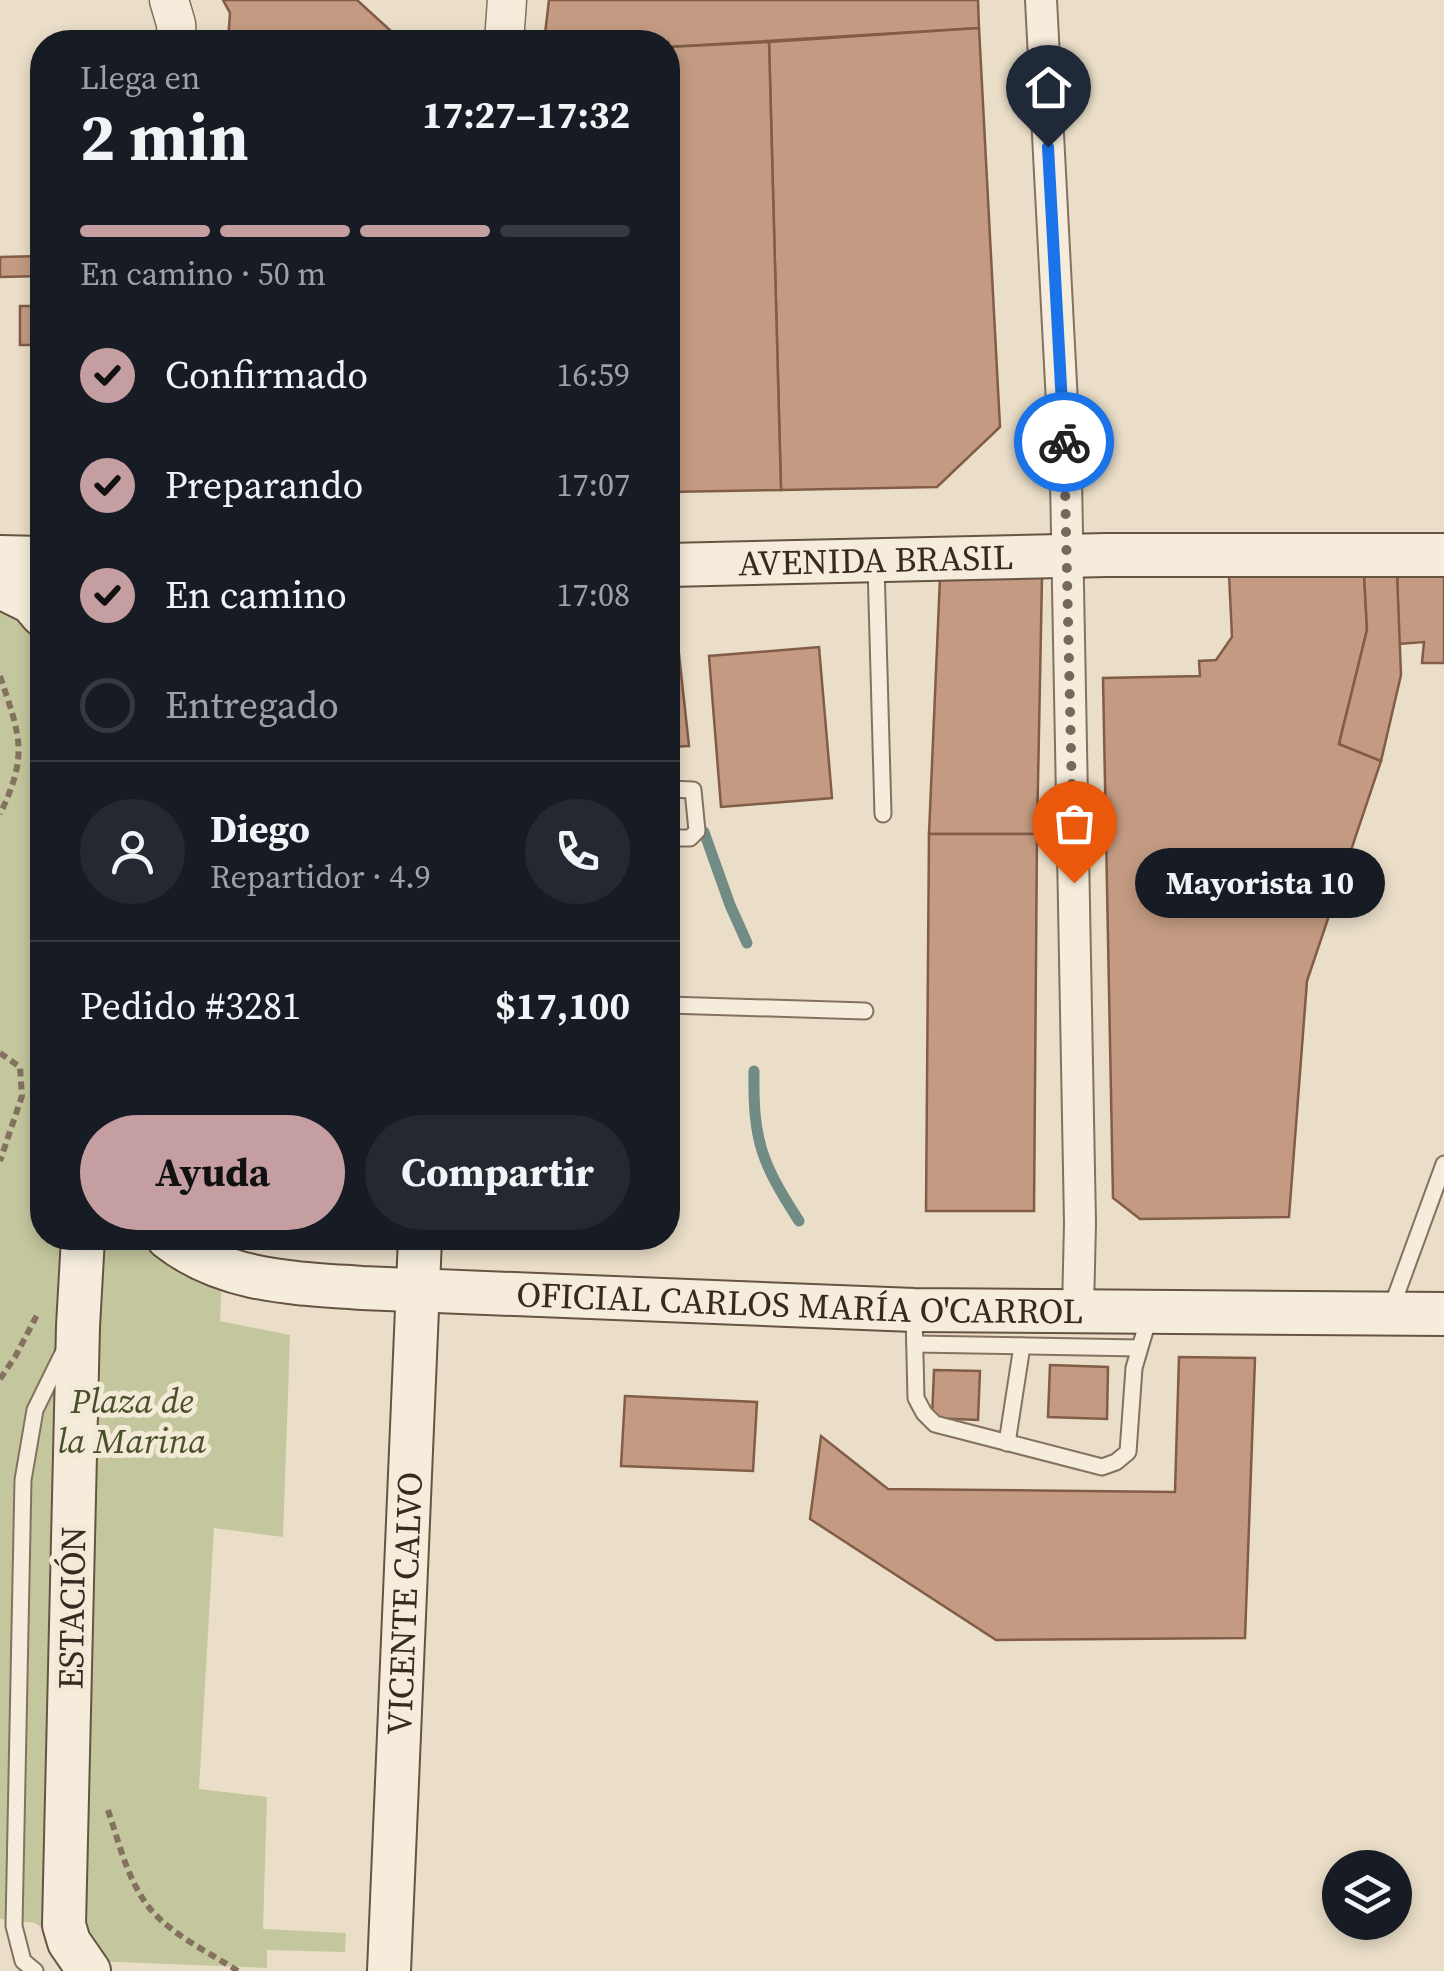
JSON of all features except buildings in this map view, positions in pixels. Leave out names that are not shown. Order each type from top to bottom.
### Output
[{"type":"main road","name":"AVENIDA BRASIL","points":[[680,565],[1444,555]]},
{"type":"main road","points":[[0,557],[30,558]]},
{"type":"main road","points":[[0,586],[30,601]]},
{"type":"main road","name":"ESTACIÓN","points":[[82,1250],[64,1925],[69,1942],[89,1971]]},
{"type":"main road","name":"OFICIAL CARLOS MARÍA O'CARROL","points":[[184,1250],[254,1278],[915,1327],[1078,1310],[1145,1330],[1390,1313],[1444,1314]]},
{"type":"main road","name":"VICENTE CALVO","points":[[390,1971],[420,1250]]},
{"type":"street","points":[[169,0],[176,30]]},
{"type":"street","points":[[505,30],[507,0]]},
{"type":"street","points":[[1041,0],[1068,557],[1078,1310]]},
{"type":"lane","points":[[876,562],[883,814]]},
{"type":"lane","points":[[680,790],[692,790],[697,831],[690,838],[680,838]]},
{"type":"lane","points":[[680,1005],[865,1010]]},
{"type":"lane","points":[[1390,1313],[1444,1164]]},
{"type":"lane","points":[[24,1968],[14,1926],[24,1480],[35,1410],[78,1326]]},
{"type":"lane","points":[[915,1327],[1022,1346],[1145,1330],[1134,1368],[1128,1452],[1116,1462],[1102,1466],[935,1424],[916,1398],[915,1327]]},
{"type":"lane","points":[[1007,1443],[1022,1346]]},
{"type":"path","points":[[0,676],[16,722],[20,754],[15,782],[0,814]]},
{"type":"path","points":[[0,1053],[20,1067],[22,1096],[0,1162]]},
{"type":"path","points":[[0,1378],[16,1357],[41,1304]]},
{"type":"path","points":[[102,1794],[128,1869],[144,1901],[163,1922],[238,1971]]},
{"type":"green space","name":"Plaza de la Marina","points":[[0,599],[30,599],[30,1250],[223,1250],[220,1321],[290,1335],[283,1537],[214,1528],[199,1789],[267,1797],[263,1929],[346,1933],[345,1952],[267,1950],[267,1968],[92,1961],[35,1923],[0,1919]]},
{"type":"waterway","points":[[704,832],[747,943]]},
{"type":"waterway","points":[[754,1071],[755,1116],[762,1150],[799,1221]]},
{"type":"way so far","points":[[1064,442],[1074,883]]},
{"type":"place","name":"Mayorista 10","points":[[1074,883]]},
{"type":"route","points":[[1048,147],[1064,442]]}]
